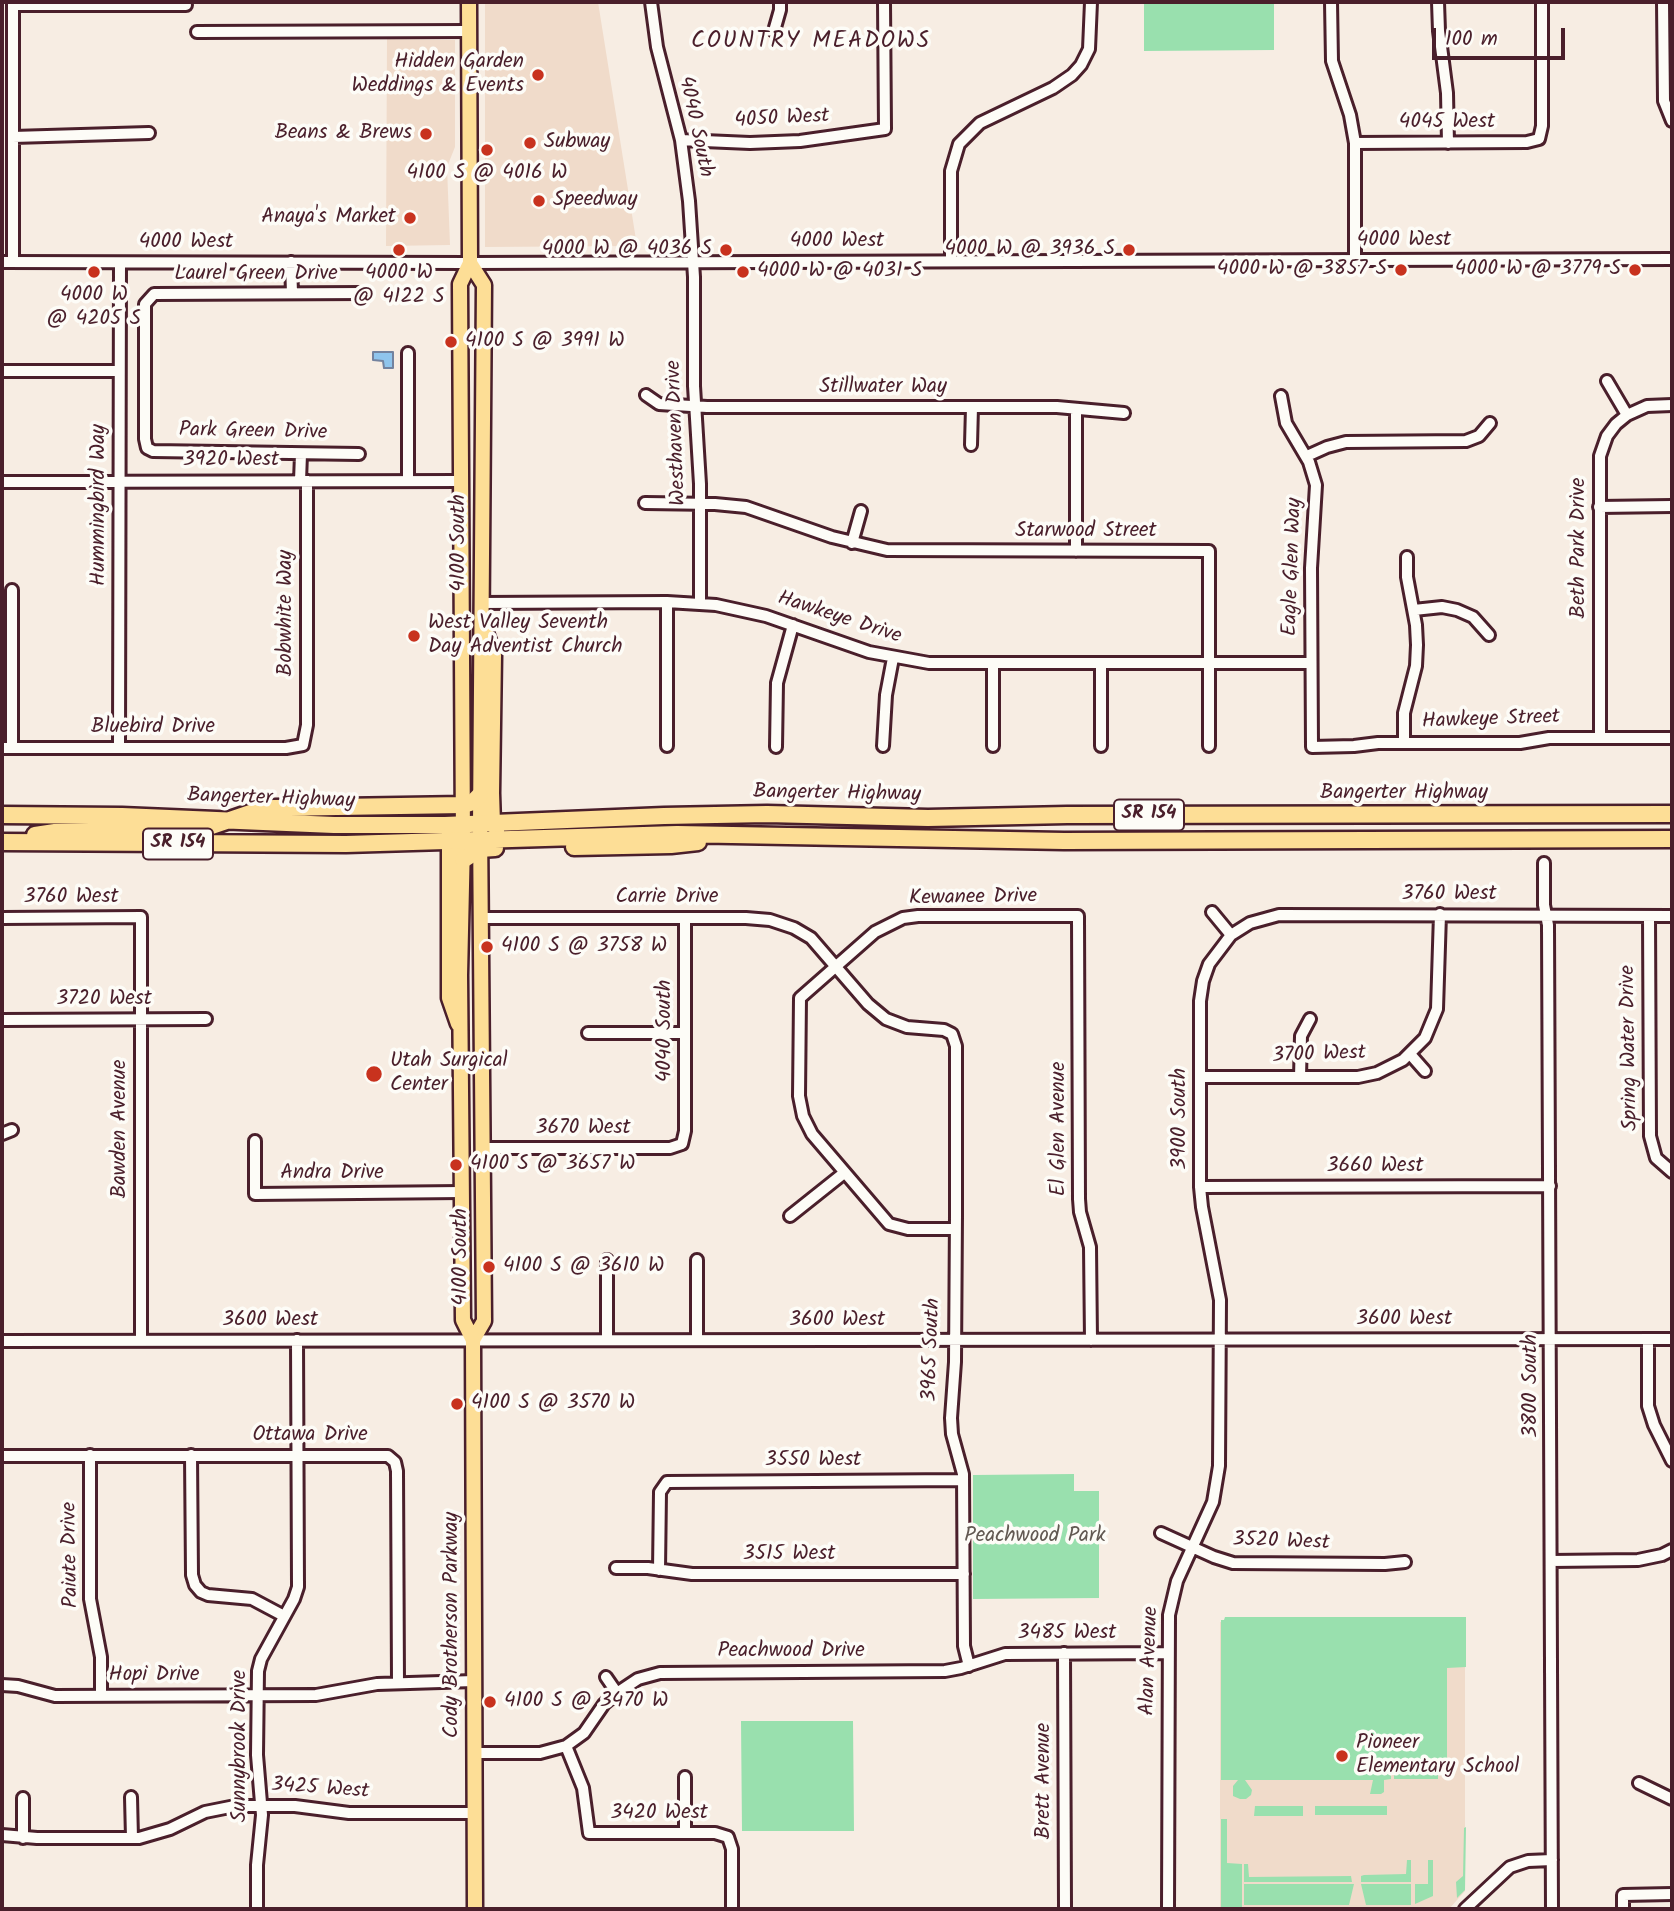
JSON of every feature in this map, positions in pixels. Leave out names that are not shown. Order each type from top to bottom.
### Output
[{"type":"highway","points":[[6,842],[55,832],[202,830],[259,810],[274,808],[463,806],[480,795]]},
{"type":"highway","name":"Bangerter Highway","points":[[2,815],[83,814],[483,834],[700,814],[928,818],[1067,815],[1672,814]]},
{"type":"highway","points":[[463,860],[483,834],[671,845],[702,841],[747,824],[910,826],[928,818]]},
{"type":"highway","name":"Bangerter Highway","points":[[6,842],[346,844],[455,833]]},
{"type":"highway","name":"Bangerter Highway","points":[[483,834],[510,839],[624,834],[1064,841],[1672,839]]},
{"type":"main road","name":"4100 South","points":[[469,2],[470,263],[460,284],[463,806],[455,833],[463,860],[463,1321],[474,1340]]},
{"type":"main road","name":"4100 South","points":[[470,263],[484,285],[480,795],[483,834],[484,1321],[474,1340]]},
{"type":"main road","points":[[460,385],[470,414],[471,588],[474,606],[494,655],[483,834]]},
{"type":"main road","points":[[455,833],[449,998],[472,1058],[474,1187],[483,1220]]},
{"type":"main road","name":"Cody Brotherson Parkway","points":[[474,1340],[475,1909]]},
{"type":"street","name":"4040 South","points":[[651,2],[657,47],[681,140],[689,201],[692,262]]},
{"type":"street","points":[[774,31],[780,2]]},
{"type":"street","name":"4050 West","points":[[681,140],[750,143],[800,141],[885,129],[884,2]]},
{"type":"street","points":[[951,261],[951,171],[959,144],[980,123],[1054,88],[1072,75],[1084,60],[1090,43],[1091,2]]},
{"type":"street","points":[[1331,2],[1332,61],[1350,116],[1355,143],[1355,260]]},
{"type":"street","points":[[1438,2],[1447,93],[1448,143]]},
{"type":"street","name":"4045 West","points":[[1355,143],[1527,142],[1539,139],[1542,126],[1542,2]]},
{"type":"street","points":[[1663,2],[1664,100],[1665,109],[1672,121]]},
{"type":"street","points":[[7,262],[13,137],[13,3],[186,5]]},
{"type":"street","points":[[197,32],[469,31]]},
{"type":"street","points":[[13,137],[149,133]]},
{"type":"street","name":"4000 West","points":[[7,262],[1672,259]]},
{"type":"street","points":[[291,262],[292,293]]},
{"type":"street","name":"Westhaven Drive","points":[[692,262],[700,504],[700,603]]},
{"type":"street","name":"Hummingbird Way","points":[[119,747],[120,263]]},
{"type":"street","name":"Laurel Green Drive","points":[[147,448],[145,304],[148,298],[154,294],[365,293]]},
{"type":"street","points":[[408,354],[408,481]]},
{"type":"street","points":[[2,371],[119,371]]},
{"type":"street","points":[[1607,381],[1627,415],[1647,407],[1672,405]]},
{"type":"street","name":"Stillwater Way","points":[[646,395],[659,404],[696,406],[1058,407],[1124,413]]},
{"type":"street","name":"Eagle Glen Way","points":[[1281,396],[1289,430],[1307,456],[1315,479],[1311,554],[1312,747]]},
{"type":"street","points":[[971,445],[972,407]]},
{"type":"street","points":[[1076,410],[1076,551]]},
{"type":"street","name":"Beth Park Drive","points":[[1600,738],[1599,463],[1611,430],[1627,415]]},
{"type":"street","points":[[1307,456],[1346,442],[1466,441],[1479,436],[1490,423]]},
{"type":"street","name":"Park Green Drive","points":[[147,448],[153,451],[359,454]]},
{"type":"street","name":"Bobwhite Way","points":[[301,454],[304,481],[307,725],[303,745]]},
{"type":"street","name":"3920 West","points":[[2,482],[461,481]]},
{"type":"street","name":"Starwood Street","points":[[645,503],[726,504],[756,510],[852,544],[899,551],[1209,551],[1209,664]]},
{"type":"street","points":[[1599,507],[1672,506]]},
{"type":"street","points":[[852,544],[862,511]]},
{"type":"street","points":[[1404,743],[1405,707],[1417,656],[1414,610],[1408,583],[1408,557]]},
{"type":"street","points":[[7,748],[12,590]]},
{"type":"street","points":[[667,602],[667,746]]},
{"type":"street","name":"Hawkeye Drive","points":[[481,603],[700,603],[742,609],[893,658],[940,664],[1311,663]]},
{"type":"street","points":[[1414,610],[1442,607],[1457,610],[1473,617],[1489,635]]},
{"type":"street","points":[[775,747],[777,683],[793,625]]},
{"type":"street","points":[[883,746],[886,695],[893,658]]},
{"type":"street","points":[[993,664],[993,746]]},
{"type":"street","points":[[1101,664],[1101,746]]},
{"type":"street","points":[[1209,664],[1209,746]]},
{"type":"street","name":"Hawkeye Street","points":[[1312,747],[1404,743],[1520,743],[1549,738],[1672,738]]},
{"type":"street","name":"Bluebird Drive","points":[[7,748],[286,748],[303,745]]},
{"type":"street","name":"3800 South","points":[[1544,863],[1550,1186],[1552,1909]]},
{"type":"street","points":[[1212,912],[1231,934]]},
{"type":"street","points":[[1425,1071],[1410,1054],[1425,1038],[1437,1009],[1440,914]]},
{"type":"street","name":"3760 West","points":[[1231,934],[1250,923],[1279,915],[1672,916]]},
{"type":"street","name":"Kewanee Drive","points":[[955,1229],[912,1230],[894,1226],[880,1216],[809,1128],[801,1109],[799,1088],[799,1000],[881,928],[903,918],[1078,916]]},
{"type":"street","name":"El Glen Avenue","points":[[1078,916],[1079,1199],[1090,1247],[1091,1340]]},
{"type":"street","name":"Spring Water Drive","points":[[1649,916],[1650,1136],[1656,1158],[1672,1172]]},
{"type":"street","name":"3760 West","points":[[2,918],[141,917]]},
{"type":"street","name":"Bawden Avenue","points":[[141,917],[141,1341]]},
{"type":"street","name":"Carrie Drive","points":[[482,918],[755,918],[778,922],[811,938],[868,1003],[886,1018],[913,1028],[944,1030],[952,1034]]},
{"type":"street","name":"4040 South","points":[[682,1144],[685,1132],[685,918]]},
{"type":"street","name":"3900 South","points":[[1220,1340],[1219,1285],[1200,1187],[1200,1001],[1203,982],[1214,955],[1231,934]]},
{"type":"street","name":"3720 West","points":[[2,1020],[206,1019]]},
{"type":"street","points":[[1300,1077],[1301,1036],[1311,1019]]},
{"type":"street","points":[[588,1033],[685,1033]]},
{"type":"street","name":"3965 South","points":[[952,1034],[956,1046],[951,1423],[964,1480],[964,1650],[969,1666]]},
{"type":"street","name":"3700 West","points":[[1200,1077],[1367,1076],[1395,1066],[1410,1054]]},
{"type":"street","name":"Andra Drive","points":[[255,1140],[255,1194],[462,1192]]},
{"type":"street","name":"3670 West","points":[[483,1148],[670,1148],[682,1144]]},
{"type":"street","points":[[790,1216],[844,1173]]},
{"type":"street","name":"3660 West","points":[[1200,1187],[1550,1186]]},
{"type":"street","points":[[697,1259],[697,1340]]},
{"type":"street","points":[[607,1260],[607,1340]]},
{"type":"street","points":[[1648,1339],[1648,1406],[1654,1425],[1672,1460]]},
{"type":"street","name":"3600 West","points":[[2,1341],[1672,1339]]},
{"type":"street","name":"Sunnybrook Drive","points":[[257,1909],[257,1865],[262,1806],[257,1755],[259,1662],[298,1587],[297,1340]]},
{"type":"street","name":"Alan Avenue","points":[[1168,1909],[1168,1623],[1172,1597],[1209,1514],[1218,1478],[1220,1340]]},
{"type":"street","name":"Paiute Drive","points":[[90,1455],[90,1599],[101,1657],[101,1696]]},
{"type":"street","points":[[191,1455],[194,1585],[208,1595],[252,1600],[284,1616]]},
{"type":"street","name":"Ottawa Drive","points":[[2,1456],[384,1455],[395,1462],[397,1471],[398,1683]]},
{"type":"street","name":"3550 West","points":[[659,1570],[660,1492],[663,1484],[676,1481],[964,1480]]},
{"type":"street","name":"3520 West","points":[[1161,1532],[1220,1560],[1239,1564],[1405,1562]]},
{"type":"street","points":[[1552,1561],[1638,1560],[1672,1550]]},
{"type":"street","name":"3515 West","points":[[616,1568],[692,1574],[964,1574]]},
{"type":"street","name":"Brett Avenue","points":[[1064,1653],[1065,1909]]},
{"type":"street","name":"3485 West","points":[[969,1666],[1005,1654],[1168,1653]]},
{"type":"street","name":"Peachwood Drive","points":[[566,1746],[584,1733],[604,1704],[617,1693],[638,1679],[668,1672],[945,1671],[969,1666]]},
{"type":"street","points":[[606,1677],[617,1693]]},
{"type":"street","name":"Hopi Drive","points":[[2,1685],[22,1687],[49,1695],[257,1695],[331,1694],[369,1685],[474,1681]]},
{"type":"street","points":[[474,1753],[540,1753],[566,1746]]},
{"type":"street","name":"3420 West","points":[[566,1746],[583,1788],[589,1833],[719,1833],[728,1837],[732,1849],[732,1909]]},
{"type":"street","points":[[685,1777],[685,1833]]},
{"type":"street","points":[[1639,1783],[1672,1800]]},
{"type":"street","points":[[131,1797],[132,1838]]},
{"type":"street","points":[[23,1798],[23,1838]]},
{"type":"street","name":"3425 West","points":[[2,1835],[23,1838],[132,1838],[162,1832],[215,1809],[262,1806],[301,1807],[343,1813],[474,1813]]},
{"type":"street","points":[[1465,1909],[1510,1867],[1528,1861],[1552,1860]]},
{"type":"street","points":[[1623,1909],[1623,1895],[1672,1894]]},
{"type":"shaded area","points":[[485,2],[598,2],[637,246],[485,247]]},
{"type":"shaded area","points":[[387,39],[455,40],[455,147],[447,167],[450,245],[386,246]]},
{"type":"shaded area","name":"Pioneer Elementary School","points":[[1220,1622],[1465,1622],[1465,1891],[1449,1909],[1220,1909]]},
{"type":"green space","points":[[1144,2],[1274,2],[1274,50],[1144,51]]},
{"type":"green space","name":"Peachwood Park","points":[[1074,1474],[1074,1491],[1099,1491],[1099,1598],[973,1599],[973,1475]]},
{"type":"green space","points":[[1225,1617],[1466,1617],[1466,1667],[1447,1668],[1447,1759],[1438,1759],[1438,1779],[1394,1779],[1394,1774],[1391,1774],[1391,1779],[1384,1780],[1384,1792],[1381,1794],[1370,1794],[1373,1780],[1245,1780],[1252,1790],[1251,1795],[1246,1799],[1233,1796],[1233,1786],[1238,1780],[1221,1780],[1221,1620]]},
{"type":"green space","points":[[741,1721],[853,1721],[854,1831],[742,1831]]},
{"type":"green space","points":[[1255,1806],[1303,1806],[1303,1816],[1254,1816]]},
{"type":"green space","points":[[1315,1806],[1387,1806],[1387,1815],[1315,1815]]},
{"type":"green space","points":[[1221,1819],[1227,1819],[1227,1863],[1242,1864],[1242,1909],[1221,1909]]},
{"type":"green space","points":[[1466,1827],[1465,1890],[1457,1898],[1456,1882],[1463,1876]]},
{"type":"green space","points":[[1407,1860],[1411,1860],[1411,1882],[1361,1882],[1361,1876],[1364,1875],[1406,1874]]},
{"type":"green space","points":[[1428,1860],[1433,1860],[1433,1896],[1415,1904],[1415,1884],[1428,1884]]},
{"type":"green space","points":[[1244,1864],[1248,1864],[1249,1877],[1351,1876],[1352,1882],[1244,1882]]},
{"type":"green space","points":[[1244,1884],[1354,1884],[1349,1905],[1244,1905]]},
{"type":"green space","points":[[1361,1884],[1411,1884],[1411,1905],[1366,1905]]},
{"type":"water","points":[[373,352],[393,352],[393,368],[384,368],[383,361],[373,360]]},
{"type":"place","name":"Hidden Garden Weddings & Events","points":[[538,75]]},
{"type":"place","name":"Beans & Brews","points":[[426,134]]},
{"type":"place","name":"Subway","points":[[530,143]]},
{"type":"place","name":"4100 S @ 4016 W","points":[[487,150]]},
{"type":"place","name":"Speedway","points":[[539,201]]},
{"type":"place","name":"Anaya's Market","points":[[410,218]]},
{"type":"place","name":"4000 W @ 4122 S","points":[[399,250]]},
{"type":"place","name":"4000 W @ 4036 S","points":[[726,250]]},
{"type":"place","name":"4000 W @ 3936 S","points":[[1129,250]]},
{"type":"place","name":"4000 W @ 3857 S","points":[[1401,270]]},
{"type":"place","name":"4000 W @ 3779 S","points":[[1635,270]]},
{"type":"place","name":"4000 W @ 4205 S","points":[[94,272]]},
{"type":"place","name":"4000 W @ 4031 S","points":[[743,272]]},
{"type":"place","name":"4100 S @ 3991 W","points":[[451,342]]},
{"type":"place","name":"West Valley Seventh Day Adventist Church","points":[[414,636]]},
{"type":"place","name":"4100 S @ 3758 W","points":[[487,947]]},
{"type":"place","name":"Utah Surgical Center","points":[[374,1074]]},
{"type":"place","name":"4100 S @ 3657 W","points":[[456,1165]]},
{"type":"place","name":"4100 S @ 3610 W","points":[[489,1267]]},
{"type":"place","name":"4100 S @ 3570 W","points":[[457,1404]]},
{"type":"place","name":"4100 S @ 3470 W","points":[[490,1702]]},
{"type":"place","name":"Pioneer Elementary School","points":[[1342,1756]]},
{"type":"district","name":"COUNTRY MEADOWS","points":[[811,43]]}]
